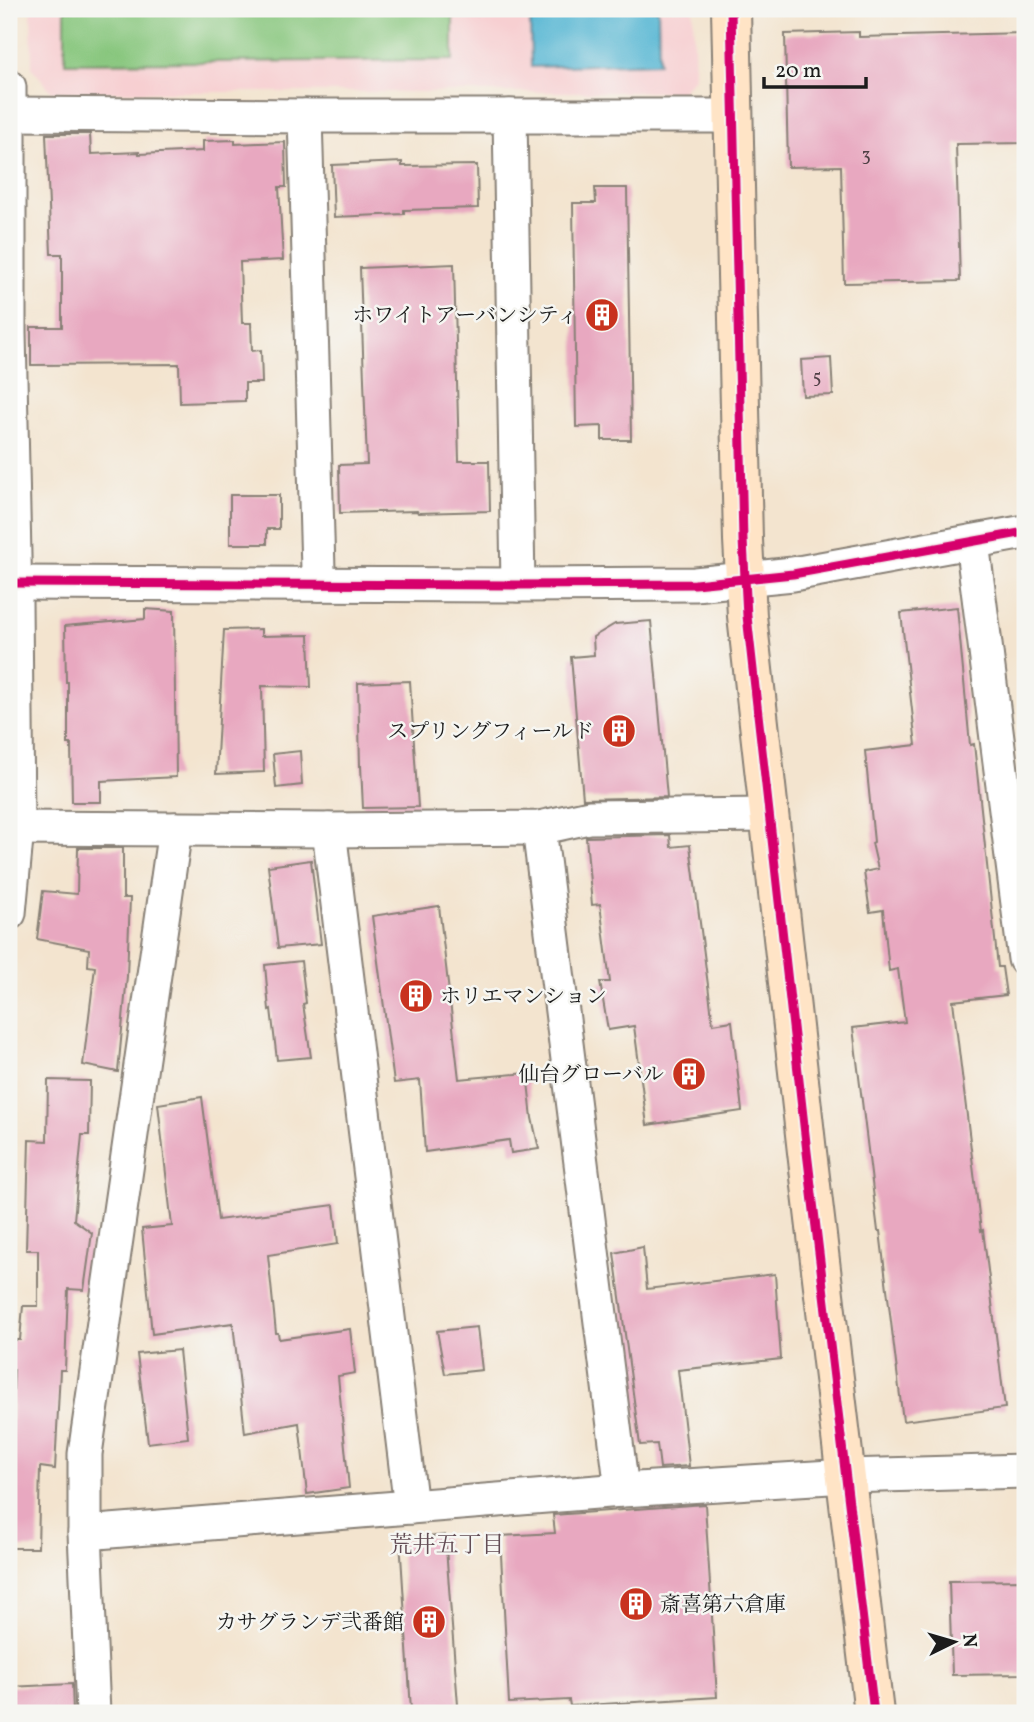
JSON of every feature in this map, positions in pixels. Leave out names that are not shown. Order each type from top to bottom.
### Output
[{"type":"street","points":[[731,9],[747,616],[874,1713]]},
{"type":"street","points":[[9,87],[13,828],[9,913]]},
{"type":"street","points":[[9,114],[732,116]]},
{"type":"street","points":[[305,116],[320,584]]},
{"type":"street","points":[[510,116],[518,585]]},
{"type":"street","points":[[12,583],[695,584],[793,574],[1025,532]]},
{"type":"street","points":[[972,542],[1025,959]]},
{"type":"street","points":[[13,828],[540,828],[589,817],[768,815]]},
{"type":"street","points":[[540,828],[622,1490]]},
{"type":"street","points":[[93,1713],[85,1533],[85,1454],[175,829]]},
{"type":"street","points":[[329,830],[411,1507]]},
{"type":"street","points":[[85,1533],[622,1490],[846,1476],[1025,1471]]},
{"type":"shaded area","points":[[31,9],[693,9],[695,77],[681,92],[52,92],[32,68]]},
{"type":"green space","points":[[65,9],[453,9],[453,60],[65,63]]},
{"type":"water","points":[[530,9],[658,9],[659,63],[531,67]]},
{"type":"building","points":[[859,32],[859,37],[1025,33],[1025,143],[956,144],[960,281],[844,283],[841,166],[788,167],[785,34]]},
{"type":"building","points":[[46,134],[90,134],[91,154],[203,151],[203,141],[235,140],[235,144],[285,142],[286,187],[279,187],[283,260],[240,262],[242,323],[251,323],[252,351],[261,350],[262,383],[245,383],[245,401],[180,403],[179,364],[31,365],[31,327],[62,327],[62,254],[51,254]]},
{"type":"building","points":[[402,162],[402,166],[477,165],[478,208],[404,210],[404,214],[334,217],[332,165]]},
{"type":"building","name":"ホワイトアーバンシティ","points":[[595,188],[627,188],[631,440],[602,440],[602,426],[576,427],[573,203],[596,203]]},
{"type":"building","points":[[454,264],[459,461],[489,461],[490,511],[340,513],[339,465],[367,464],[360,268]]},
{"type":"building","points":[[831,358],[833,395],[803,396],[801,360]]},
{"type":"building","points":[[230,495],[279,495],[279,529],[267,529],[267,544],[230,544]]},
{"type":"building","points":[[957,607],[970,745],[974,744],[998,967],[1002,967],[1006,995],[953,1001],[1005,1408],[903,1421],[853,1028],[905,1022],[898,969],[889,971],[883,910],[870,912],[864,872],[878,869],[872,843],[865,751],[916,745],[901,613]]},
{"type":"building","points":[[145,609],[174,611],[176,777],[101,781],[101,802],[72,802],[65,626],[145,619]]},
{"type":"building","name":"スプリングフィールド","points":[[651,621],[667,797],[583,799],[571,657],[594,655],[593,637],[615,624]]},
{"type":"building","points":[[261,629],[261,636],[309,635],[311,687],[262,686],[264,772],[216,774],[224,630]]},
{"type":"building","points":[[410,681],[418,807],[363,808],[358,683]]},
{"type":"building","points":[[300,751],[302,785],[276,788],[273,754]]},
{"type":"building","points":[[670,835],[671,847],[690,845],[713,1024],[732,1021],[742,1111],[647,1125],[634,1026],[608,1030],[600,982],[610,982],[600,904],[592,905],[586,837]]},
{"type":"building","points":[[78,848],[123,848],[123,898],[130,898],[127,976],[118,1072],[83,1065],[95,967],[88,966],[89,949],[37,939],[43,891],[77,894]]},
{"type":"building","points":[[311,860],[321,944],[278,948],[268,866]]},
{"type":"building","points":[[439,906],[459,1079],[527,1073],[539,1149],[511,1153],[509,1140],[425,1152],[420,1080],[394,1083],[372,916]]},
{"type":"building","points":[[301,961],[306,1003],[303,1004],[311,1057],[277,1060],[265,965]]},
{"type":"building","points":[[48,1080],[90,1081],[89,1135],[82,1135],[74,1220],[92,1233],[84,1290],[68,1289],[65,1370],[60,1370],[55,1469],[40,1467],[38,1548],[9,1548],[14,1370],[9,1370],[9,1340],[20,1340],[23,1306],[38,1306],[38,1250],[26,1250],[29,1140],[47,1141]]},
{"type":"building","points":[[202,1097],[218,1220],[334,1205],[338,1244],[268,1255],[276,1333],[279,1339],[350,1329],[355,1373],[338,1376],[349,1488],[307,1494],[299,1423],[245,1433],[233,1323],[152,1334],[142,1229],[172,1226],[158,1104]]},
{"type":"building","points":[[643,1247],[647,1289],[775,1274],[781,1359],[678,1370],[689,1466],[660,1468],[657,1444],[640,1445],[614,1253]]},
{"type":"building","points":[[477,1327],[482,1370],[445,1374],[437,1331]]},
{"type":"building","points":[[179,1350],[188,1438],[148,1443],[137,1354]]},
{"type":"building","name":"斎喜第六倉庫","points":[[705,1504],[717,1697],[570,1706],[569,1700],[509,1703],[500,1536],[555,1533],[553,1515]]},
{"type":"building","name":"カサグランデ弐番館","points":[[445,1535],[458,1705],[411,1710],[400,1540]]},
{"type":"building","points":[[1025,1580],[1025,1674],[952,1675],[949,1581]]},
{"type":"building","points":[[72,1684],[73,1713],[9,1713],[9,1687]]},
{"type":"cycle path","points":[[731,9],[747,616],[874,1713]]},
{"type":"cycle path","points":[[9,583],[695,584],[793,574],[1025,532]]},
{"type":"place","name":"ホワイトアーバンシティ","points":[[602,315]]},
{"type":"place","name":"スプリングフィールド","points":[[619,731]]},
{"type":"place","name":"ホリエマンション","points":[[416,996]]},
{"type":"place","name":"仙台グローバル","points":[[689,1074]]},
{"type":"place","name":"斎喜第六倉庫","points":[[636,1604]]},
{"type":"place","name":"カサグランデ弐番館","points":[[429,1622]]},
{"type":"district","name":"荒井五丁目","points":[[447,1544]]}]
